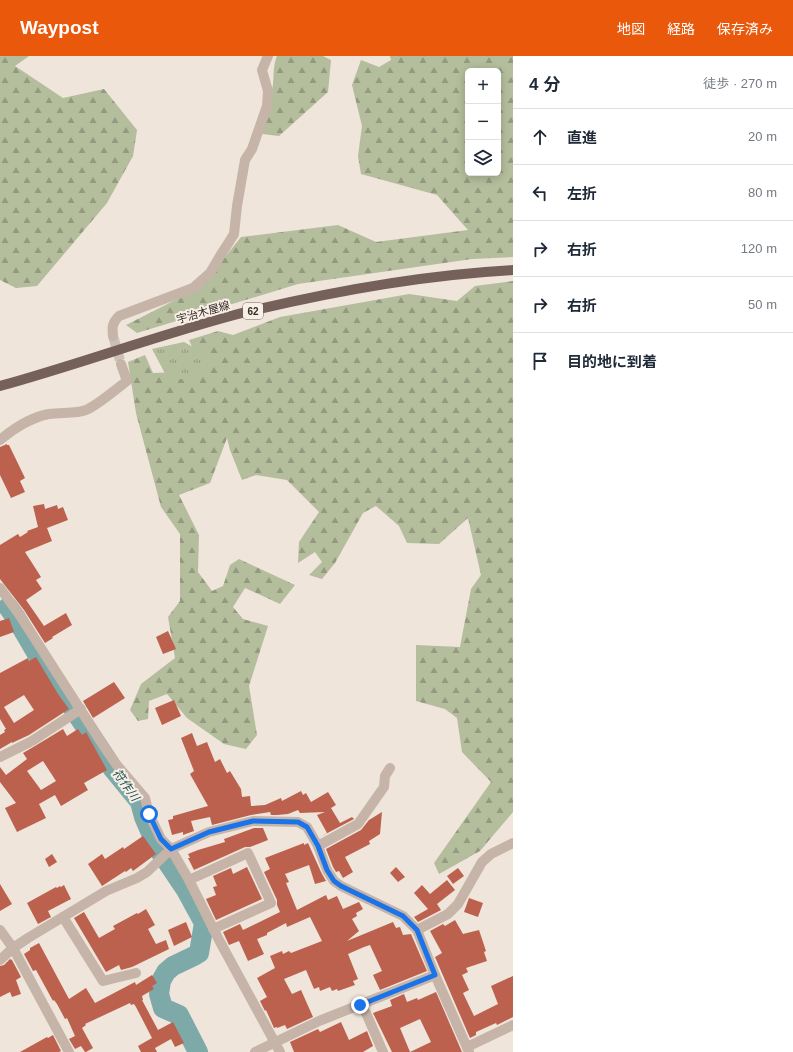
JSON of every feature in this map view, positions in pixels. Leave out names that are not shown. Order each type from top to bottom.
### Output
[{"type":"main road","name":"宇治木屋線","points":[[0,386],[161,336],[238,314],[290,302],[415,279],[469,272],[513,270]]},
{"type":"street","points":[[113,336],[112,328],[114,321],[119,316],[193,288],[210,273],[234,234],[237,206],[246,160],[252,149],[267,106],[268,91],[262,70],[268,56]]},
{"type":"street","points":[[0,440],[10,432],[33,419],[47,414],[86,410],[127,381],[120,364]]},
{"type":"street","points":[[0,588],[19,614],[116,764],[145,798],[153,822],[161,839],[170,849],[189,880],[257,1011],[278,1048]]},
{"type":"street","points":[[0,757],[32,741],[80,710]]},
{"type":"street","points":[[318,846],[358,824],[384,787],[385,776],[390,768]]},
{"type":"street","points":[[0,960],[13,948],[106,891],[137,878],[170,849],[209,832],[253,821],[298,822],[307,827],[318,846],[327,870],[334,881],[341,886],[403,916],[417,930],[467,1050],[513,1025]]},
{"type":"street","points":[[417,930],[448,914],[458,904],[482,862],[491,854],[513,843]]},
{"type":"street","points":[[189,880],[248,853],[271,903],[214,929]]},
{"type":"street","points":[[63,917],[103,981],[136,973]]},
{"type":"street","points":[[0,930],[13,948],[69,1052]]},
{"type":"street","points":[[255,1052],[278,1048],[319,1021],[435,975]]},
{"type":"street","points":[[360,1005],[366,1013],[383,1052]]},
{"type":"green space","points":[[0,56],[29,56],[15,66],[63,98],[104,89],[137,130],[133,156],[107,203],[37,286],[16,288],[0,280]]},
{"type":"green space","points":[[277,56],[323,56],[331,60],[328,92],[279,136],[262,134],[270,104],[274,66]]},
{"type":"green space","points":[[390,56],[513,56],[513,257],[472,259],[298,284],[137,333],[126,325],[201,287],[241,237],[338,225],[376,242],[468,230],[437,195],[361,174],[358,156],[362,126],[352,85],[361,60],[379,67],[391,60]]},
{"type":"green space","points":[[513,281],[513,812],[480,851],[439,874],[434,863],[491,782],[462,752],[457,718],[445,709],[416,701],[416,645],[460,647],[471,589],[481,575],[468,518],[439,544],[407,543],[399,526],[376,506],[363,513],[335,563],[322,579],[309,575],[322,562],[315,552],[298,563],[299,542],[319,512],[287,480],[256,475],[242,480],[230,450],[227,438],[210,483],[179,495],[199,535],[198,572],[212,591],[223,586],[230,565],[239,559],[295,585],[280,604],[245,588],[233,607],[243,619],[268,626],[249,686],[257,735],[246,749],[224,744],[187,718],[167,694],[149,701],[148,719],[138,721],[130,710],[141,684],[175,658],[168,617],[180,601],[180,534],[161,507],[136,413],[128,362],[145,355],[153,373],[178,372],[199,363],[189,340],[218,331],[233,335],[280,317],[409,294],[457,301],[475,286]]},
{"type":"green space","points":[[184,342],[213,358],[196,379],[168,379],[152,349]]},
{"type":"building","points":[[7,444],[9,445],[25,478],[20,481],[25,492],[11,498],[0,475],[0,447]]},
{"type":"building","points":[[44,504],[45,509],[57,505],[58,509],[63,507],[68,520],[47,528],[52,541],[25,552],[41,577],[36,580],[42,589],[26,600],[44,626],[66,613],[72,625],[45,643],[24,610],[0,579],[0,545],[18,534],[20,537],[28,532],[27,531],[38,527],[33,506]]},
{"type":"building","points":[[9,618],[14,632],[0,637],[0,621]]},
{"type":"building","points":[[168,631],[176,649],[163,654],[156,637]]},
{"type":"building","points":[[36,657],[58,694],[69,709],[29,735],[0,749],[0,735],[5,732],[4,730],[6,729],[0,719],[0,673],[28,658],[29,661]],"holes":[[[24,695],[34,710],[14,723],[4,707]]]},
{"type":"building","points":[[114,682],[125,698],[93,718],[83,701]]},
{"type":"building","points":[[174,700],[181,716],[162,725],[155,708]]},
{"type":"building","points":[[63,729],[67,736],[78,729],[82,735],[86,732],[107,770],[84,783],[88,790],[61,806],[55,795],[39,804],[46,818],[17,832],[5,808],[16,803],[0,782],[0,767],[6,775],[27,759],[23,753]],"holes":[[[43,761],[56,781],[41,790],[27,771]]]},
{"type":"building","points":[[192,733],[197,746],[207,742],[215,762],[220,759],[227,773],[230,771],[241,789],[242,797],[250,796],[251,806],[265,805],[281,798],[282,801],[301,791],[303,795],[306,793],[311,802],[328,792],[336,805],[331,808],[340,823],[352,817],[354,819],[320,837],[327,833],[317,815],[325,812],[300,813],[298,810],[288,814],[271,815],[270,812],[251,815],[212,825],[210,817],[191,821],[194,831],[183,835],[183,832],[172,835],[168,820],[173,819],[173,816],[208,806],[190,774],[194,771],[181,738]]},
{"type":"building","points":[[382,812],[380,834],[369,841],[370,844],[345,857],[353,872],[343,878],[339,871],[336,872],[333,867],[326,849],[361,830],[369,820]]},
{"type":"building","points":[[254,828],[263,828],[268,840],[250,847],[245,847],[194,870],[188,858],[190,858],[188,854],[225,842],[224,839]]},
{"type":"building","points":[[143,836],[156,854],[133,871],[131,868],[102,886],[88,864],[102,854],[105,859],[123,847],[124,849]]},
{"type":"building","points":[[304,843],[304,845],[308,843],[326,881],[315,884],[309,865],[285,874],[289,882],[286,883],[297,910],[326,895],[328,900],[337,896],[343,909],[359,902],[363,909],[356,913],[357,916],[352,919],[359,931],[347,941],[393,922],[396,928],[400,927],[403,935],[411,934],[427,971],[380,990],[373,975],[382,971],[370,945],[364,947],[348,954],[358,979],[353,981],[355,985],[338,991],[337,989],[332,991],[330,987],[320,991],[319,987],[314,989],[306,970],[284,979],[292,994],[301,990],[313,1017],[287,1029],[285,1025],[274,1028],[260,1001],[267,997],[257,978],[275,968],[270,956],[282,951],[283,954],[289,951],[291,953],[322,941],[310,917],[287,927],[286,923],[267,933],[267,935],[257,939],[264,954],[248,961],[239,941],[229,945],[223,932],[240,924],[243,930],[280,912],[277,905],[277,900],[264,872],[270,869],[265,858]]},
{"type":"building","points":[[52,854],[57,862],[49,867],[45,859]]},
{"type":"building","points":[[247,867],[262,899],[216,920],[206,899],[216,895],[213,887],[217,886],[213,876],[231,868],[233,874]]},
{"type":"building","points":[[396,867],[405,877],[398,882],[390,873]]},
{"type":"building","points":[[458,868],[464,876],[453,884],[447,876]]},
{"type":"building","points":[[447,880],[455,890],[437,904],[441,910],[418,922],[414,917],[428,909],[414,893],[422,885],[430,894]]},
{"type":"building","points":[[0,884],[12,904],[0,911]]},
{"type":"building","points":[[64,885],[71,899],[48,911],[51,917],[38,924],[27,903],[56,887],[61,887]]},
{"type":"building","points":[[469,898],[483,903],[478,917],[464,912]]},
{"type":"building","points":[[146,909],[155,925],[148,929],[156,944],[166,940],[169,949],[132,967],[121,970],[119,965],[106,972],[74,918],[84,912],[99,938],[115,929],[113,926]]},
{"type":"building","points":[[455,920],[463,934],[479,930],[486,951],[484,952],[487,961],[466,968],[468,972],[462,975],[469,990],[463,993],[474,1016],[498,1004],[491,986],[513,976],[513,1017],[497,1025],[496,1023],[476,1032],[476,1035],[470,1038],[435,957],[442,953],[430,931],[443,924],[445,926]]},
{"type":"building","points":[[186,922],[192,937],[174,946],[168,930]]},
{"type":"building","points":[[39,943],[69,999],[86,988],[95,1003],[135,982],[136,985],[152,975],[157,983],[152,986],[154,989],[142,996],[142,1000],[158,1030],[173,1022],[184,1043],[175,1047],[171,1039],[155,1048],[157,1052],[141,1052],[138,1046],[152,1038],[136,1007],[134,1004],[131,1005],[130,1003],[85,1024],[86,1025],[82,1028],[93,1048],[86,1052],[81,1046],[75,1049],[69,1039],[75,1036],[67,1018],[65,1019],[36,970],[33,971],[24,954],[30,950],[30,948]]},
{"type":"building","points":[[10,959],[21,977],[16,980],[21,994],[12,997],[10,992],[0,997],[0,966],[4,965]]},
{"type":"building","points":[[436,992],[462,1052],[410,1052],[392,1052],[373,1013],[392,1006],[390,1000],[404,994],[407,1002],[417,998],[418,1000]],"holes":[[[420,1019],[431,1042],[410,1052],[400,1028]]]},
{"type":"building","points":[[341,1022],[349,1040],[367,1031],[373,1046],[363,1052],[294,1052],[290,1042],[318,1029],[320,1032]]},
{"type":"building","points":[[53,1035],[61,1051],[20,1052],[47,1037],[48,1038]]},
{"type":"waterway","name":"符作川","points":[[8,607],[37,654],[113,769],[140,802],[144,817],[157,847],[186,890],[204,923],[199,953],[173,966],[166,972],[161,981],[159,994],[163,1008],[179,1015],[198,1052]]},
{"type":"tunnel","points":[[113,336],[121,364]]},
{"type":"route","points":[[149,814],[161,839],[171,849],[209,832],[253,821],[298,822],[307,827],[318,846],[327,870],[334,881],[341,886],[403,916],[417,930],[435,975],[360,1005]]}]
